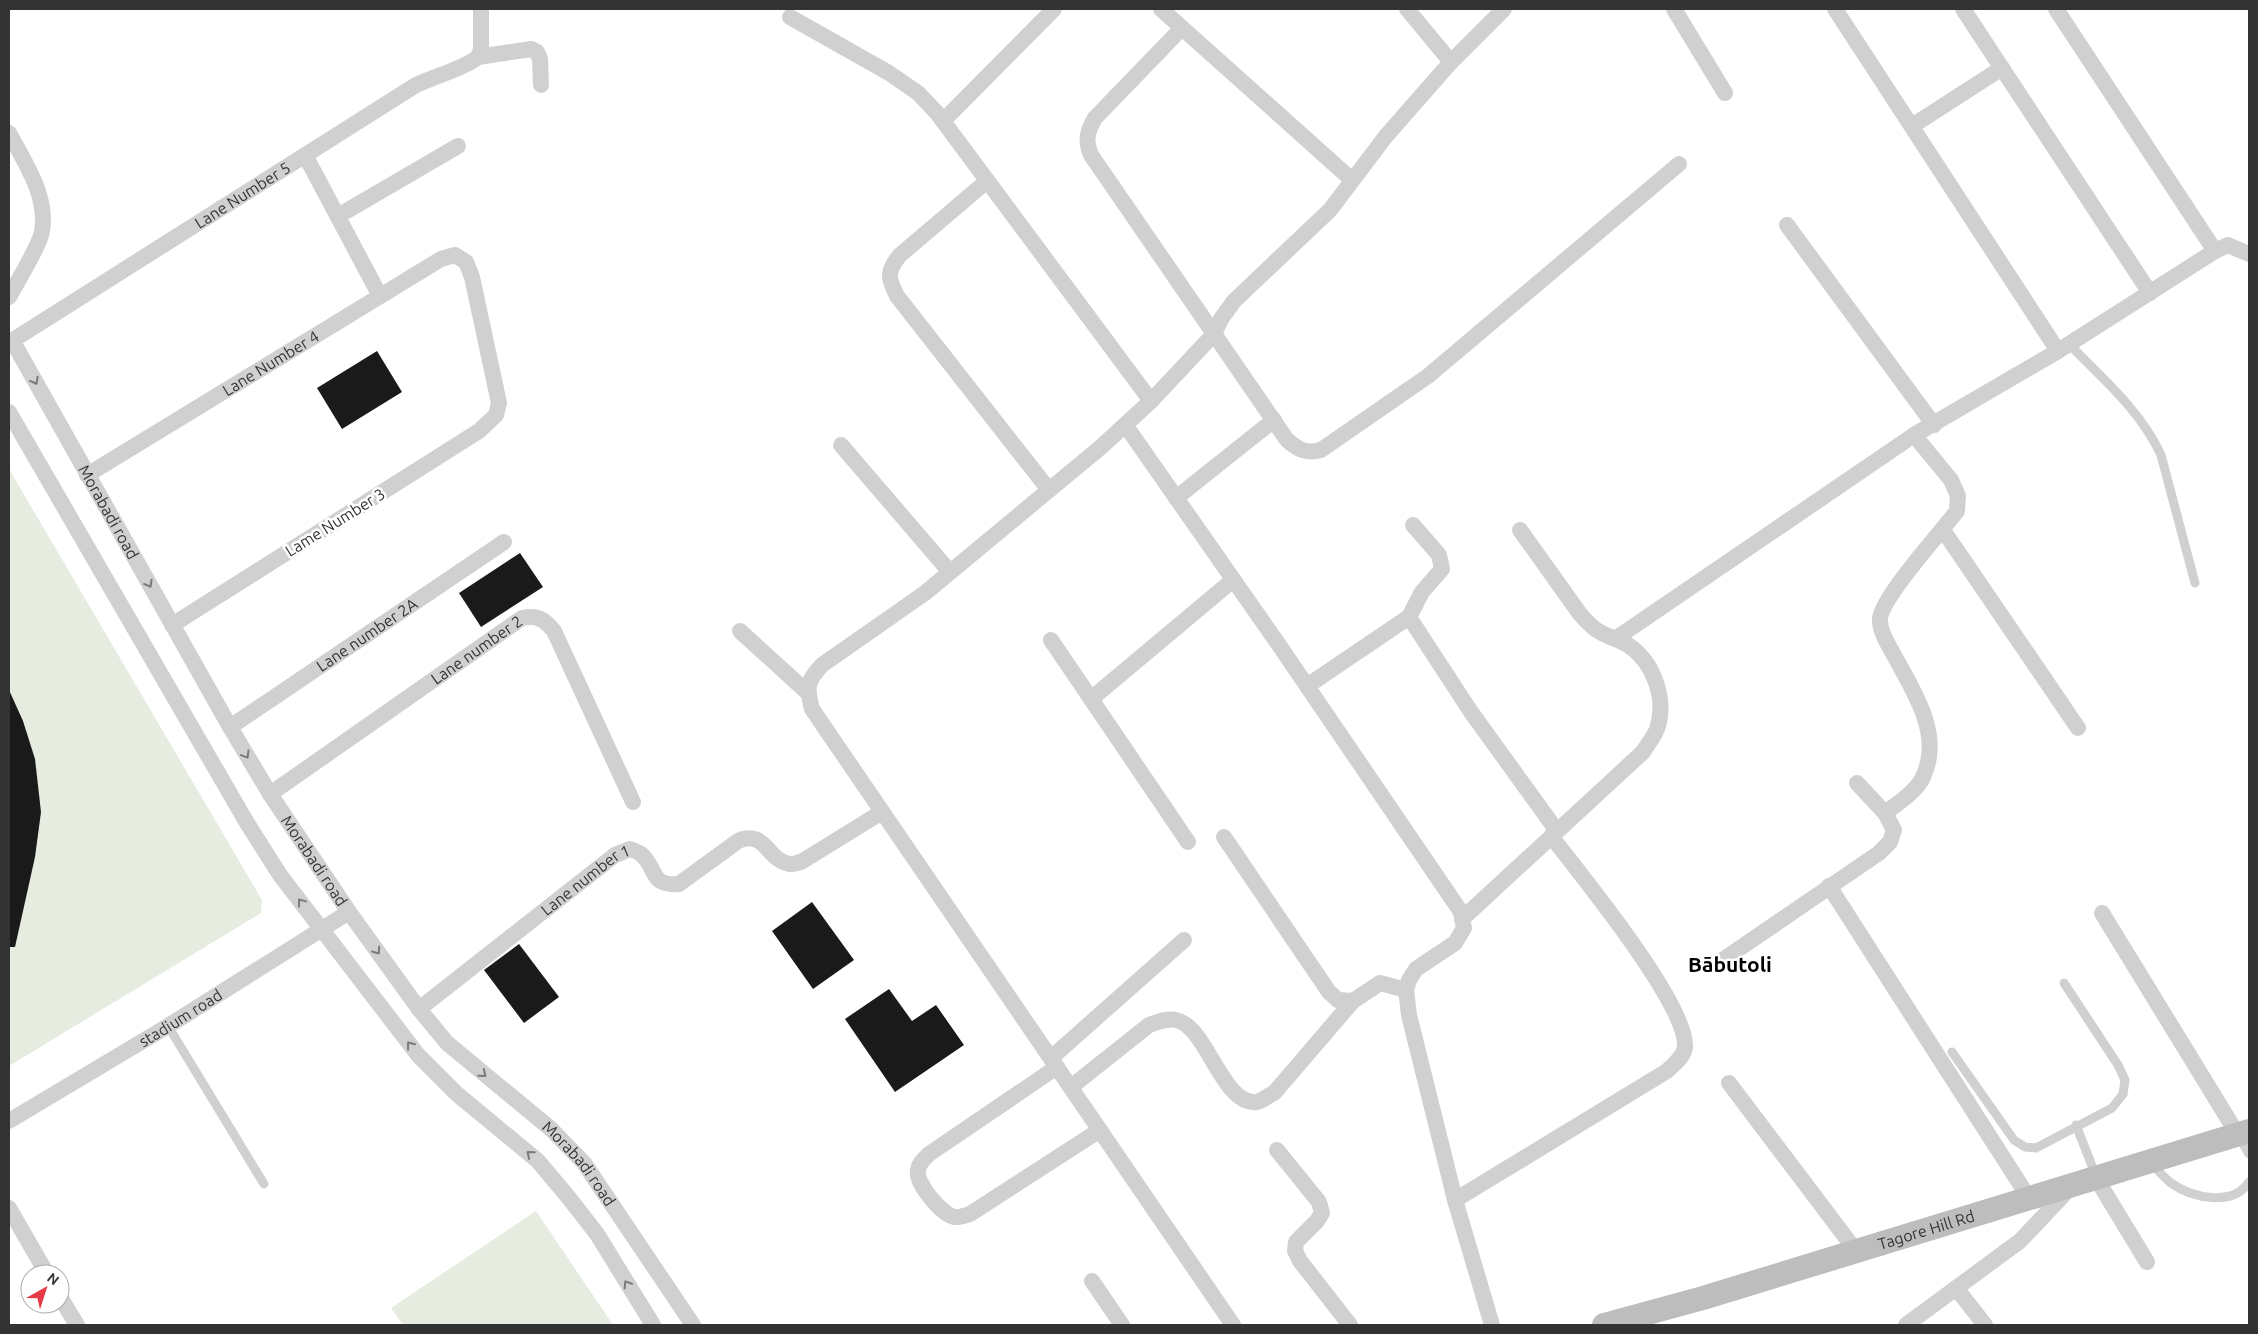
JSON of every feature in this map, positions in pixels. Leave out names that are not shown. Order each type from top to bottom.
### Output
[{"type":"main road","name":"Tagore Hill Rd","points":[[1604,1325],[2150,1162],[2245,1140]]},
{"type":"street","points":[[478,57],[481,50],[481,9]]},
{"type":"street","points":[[943,121],[1054,9]]},
{"type":"street","points":[[1161,9],[1352,180]]},
{"type":"street","points":[[1407,9],[1451,62]]},
{"type":"street","points":[[807,692],[811,677],[822,665],[925,593],[1126,426],[1214,334],[1221,318],[1234,301],[1330,210],[1386,136],[1451,62],[1504,9]]},
{"type":"street","points":[[1674,9],[1725,93]]},
{"type":"street","points":[[1835,9],[1912,126],[2063,347]]},
{"type":"street","points":[[1963,9],[2150,293]]},
{"type":"street","points":[[2056,9],[2215,251]]},
{"type":"street","points":[[790,17],[889,73],[918,93],[943,121],[1151,401]]},
{"type":"street","points":[[1182,28],[1095,118],[1087,132],[1086,143],[1091,155],[1287,440],[1298,450],[1310,453],[1321,450],[1428,376],[1679,164]]},
{"type":"street","name":"Lane Number 5","points":[[10,341],[416,85],[472,62],[478,57],[531,49],[537,52],[540,59],[541,85]]},
{"type":"street","points":[[1912,126],[2002,68]]},
{"type":"street","points":[[9,134],[34,181],[42,208],[42,232],[9,297]]},
{"type":"street","points":[[338,216],[458,146]]},
{"type":"street","points":[[305,155],[380,296]]},
{"type":"street","points":[[987,181],[900,255],[891,266],[889,280],[897,296],[1049,490]]},
{"type":"street","points":[[1787,225],[1934,425]]},
{"type":"street","points":[[1615,638],[1914,435],[1934,425],[2063,347],[2215,251],[2228,245],[2249,254]]},
{"type":"street","name":"Lane Number 4","points":[[87,475],[441,259],[455,256],[466,262],[472,277],[498,403],[496,415]]},
{"type":"street","name":"Morabadi road","points":[[10,341],[17,349],[230,727],[270,794],[349,912],[419,1009],[447,1043],[551,1129],[584,1163],[693,1325]]},
{"type":"street","name":"Morabadi road","points":[[9,412],[247,823],[280,875],[418,1055],[457,1094],[538,1161],[569,1198],[597,1234],[653,1325]]},
{"type":"street","name":"Lame Number 3","points":[[172,625],[479,431],[496,415]]},
{"type":"street","points":[[1176,498],[1274,420]]},
{"type":"street","points":[[1126,426],[1461,912],[1464,928],[1456,943],[1416,970],[1408,980],[1406,990],[1409,1015],[1455,1200],[1492,1325]]},
{"type":"street","points":[[1885,813],[1912,791],[1923,778],[1930,753],[1928,731],[1920,702],[1885,639],[1880,619],[1886,601],[1957,511],[1958,496],[1951,480],[1914,435]]},
{"type":"street","points":[[841,445],[950,572]]},
{"type":"street","points":[[1307,686],[1409,617],[1422,592],[1442,569],[1439,555],[1413,525]]},
{"type":"street","points":[[1462,919],[1643,752],[1657,730],[1661,705],[1655,680],[1646,661],[1629,646],[1596,630],[1580,614],[1520,530]]},
{"type":"street","points":[[1943,530],[2078,728]]},
{"type":"street","name":"Lane number 2A","points":[[230,727],[504,542]]},
{"type":"street","points":[[1091,699],[1233,580]]},
{"type":"street","name":"Lane number 2","points":[[270,794],[522,618],[535,616],[545,621],[554,631],[634,802]]},
{"type":"street","points":[[1409,617],[1471,712],[1662,988],[1683,1034],[1685,1048],[1680,1060],[1667,1071],[1455,1200]]},
{"type":"street","points":[[740,631],[807,692],[812,709],[1233,1325]]},
{"type":"street","points":[[1051,640],[1188,842]]},
{"type":"street","points":[[1724,960],[1879,853],[1890,842],[1894,830],[1885,813],[1857,783]]},
{"type":"street","name":"Lane number 1","points":[[419,1009],[615,855],[630,849],[641,854],[657,880],[667,885],[679,884],[738,841],[747,837],[758,840],[779,859],[790,864],[802,862],[882,812]]},
{"type":"street","points":[[1224,838],[1329,992],[1338,1000],[1353,1001]]},
{"type":"street","points":[[1829,886],[2029,1198]]},
{"type":"street","name":"stadium road","points":[[9,1121],[168,1026],[320,928],[349,912]]},
{"type":"street","points":[[2102,913],[2245,1140]]},
{"type":"street","points":[[1100,1130],[970,1214],[956,1217],[945,1213],[938,1208],[919,1180],[917,1171],[922,1161],[929,1154],[1054,1063],[1184,940]]},
{"type":"street","points":[[1071,1088],[1149,1025],[1165,1020],[1177,1020],[1190,1028],[1232,1089],[1246,1101],[1258,1102],[1274,1093],[1353,1001],[1380,983],[1406,990]]},
{"type":"street","points":[[1729,1083],[1856,1251]]},
{"type":"street","points":[[1277,1150],[1319,1202],[1322,1212],[1317,1221],[1296,1242],[1296,1251],[1300,1260],[1350,1325]]},
{"type":"street","points":[[2096,1178],[2147,1262]]},
{"type":"street","points":[[1906,1325],[2020,1242],[2072,1185]]},
{"type":"street","points":[[9,1208],[41,1264]]},
{"type":"street","points":[[1092,1281],[1122,1325]]},
{"type":"street","points":[[1956,1288],[1985,1325]]},
{"type":"street","points":[[70,1313],[77,1325]]},
{"type":"lane","points":[[2063,347],[2133,411],[2152,436],[2161,456],[2195,583]]},
{"type":"lane","points":[[1952,1052],[2014,1140],[2025,1147],[2036,1148],[2076,1125],[2112,1108],[2123,1094],[2125,1080],[2118,1066],[2064,983]]},
{"type":"lane","points":[[168,1026],[264,1184]]},
{"type":"lane","points":[[2076,1125],[2096,1178]]},
{"type":"lane","points":[[2150,1162],[2171,1183],[2195,1195],[2218,1198],[2234,1194],[2249,1182]]},
{"type":"shaded area","points":[[9,469],[262,900],[261,913],[9,1066]]},
{"type":"shaded area","points":[[536,1211],[613,1325],[403,1325],[391,1308]]},
{"type":"building","points":[[377,351],[402,392],[342,429],[317,388]]},
{"type":"building","points":[[520,553],[543,587],[481,627],[459,593]]},
{"type":"building","points":[[9,690],[23,721],[35,759],[41,812],[35,857],[15,947],[9,947]]},
{"type":"building","points":[[812,902],[854,960],[813,989],[772,931]]},
{"type":"building","points":[[519,944],[559,997],[524,1023],[484,970]]},
{"type":"building","points":[[889,989],[912,1021],[936,1005],[964,1045],[895,1092],[845,1019]]},
{"type":"district","name":"Bābutoli","points":[[1730,965]]}]
